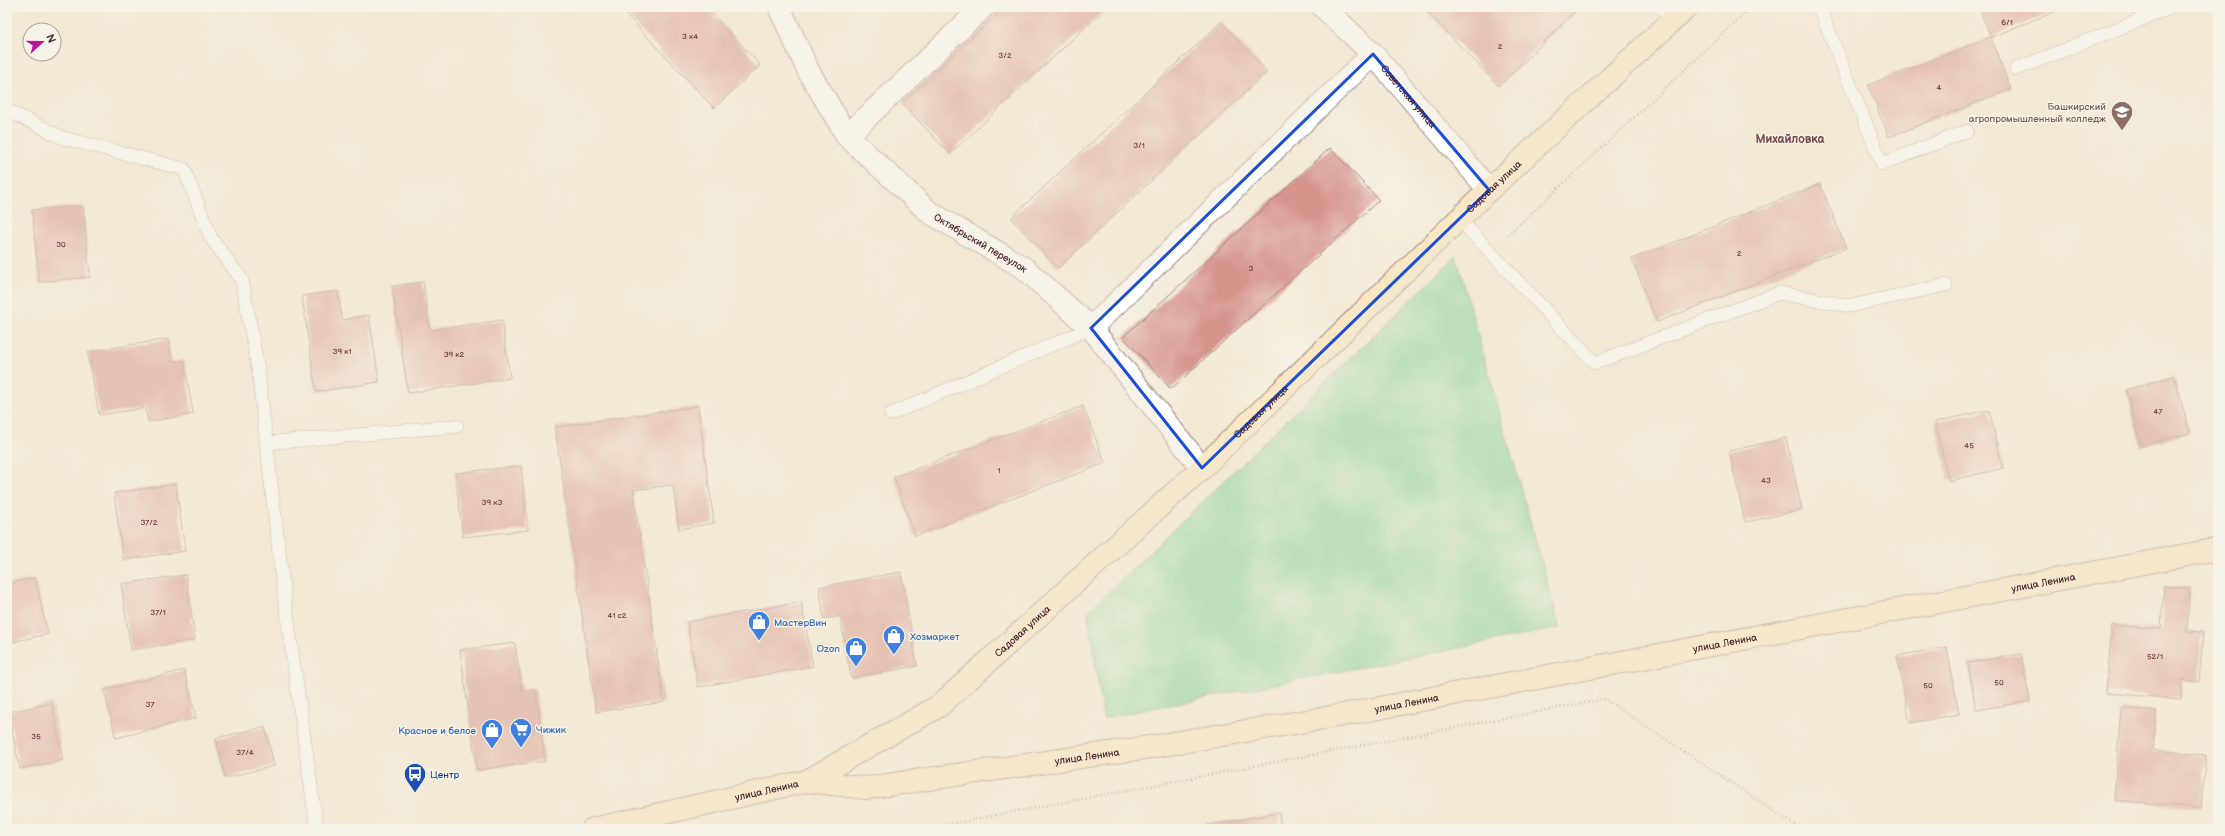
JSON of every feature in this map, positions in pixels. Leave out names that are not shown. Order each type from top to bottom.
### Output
[{"type":"street","name":"Октябрьский переулок","points":[[779,7],[809,72],[847,136],[929,212],[1024,268],[1091,328],[1202,468]]},
{"type":"street","points":[[847,136],[983,7]]},
{"type":"street","name":"Советская улица","points":[[1323,7],[1373,54],[1489,190]]},
{"type":"street","name":"Садовая улица","points":[[807,781],[939,706],[1202,468],[1674,11]]},
{"type":"street","points":[[1091,328],[1373,54]]},
{"type":"street","name":"улица Ленина","points":[[593,829],[632,825],[807,781],[866,788],[1150,747],[1337,716],[2218,549]]},
{"type":"lane","points":[[1819,7],[1882,164],[1967,131]]},
{"type":"lane","points":[[2016,69],[2173,7]]},
{"type":"lane","points":[[7,110],[63,138],[184,170],[210,238],[242,280],[258,369],[282,587],[317,829]]},
{"type":"lane","points":[[1459,219],[1595,363],[1779,293],[1850,306],[1946,285]]},
{"type":"lane","points":[[891,414],[1091,328]]},
{"type":"lane","points":[[266,443],[457,426]]},
{"type":"path","points":[[1490,252],[1752,7]]},
{"type":"path","points":[[924,829],[1605,699],[1801,829]]},
{"type":"highlighted area","points":[[1373,54],[1489,190],[1202,468],[1091,328]]},
{"type":"green space","points":[[1456,256],[1560,628],[1103,718],[1088,612]]},
{"type":"building","points":[[619,7],[706,7],[760,65],[714,108]]},
{"type":"building","points":[[1004,7],[1107,7],[950,154],[902,103]]},
{"type":"building","points":[[1422,7],[1580,7],[1499,86]]},
{"type":"building","points":[[1979,7],[2067,7],[1991,37]]},
{"type":"building","points":[[1221,22],[1267,72],[1058,268],[1011,218]]},
{"type":"building","points":[[1991,37],[2011,89],[1889,137],[1868,85]]},
{"type":"building","points":[[1330,148],[1379,200],[1171,389],[1123,337]]},
{"type":"building","points":[[1820,184],[1846,248],[1657,322],[1632,259]]},
{"type":"building","points":[[83,206],[90,277],[39,282],[32,210]]},
{"type":"building","points":[[423,282],[430,330],[502,320],[510,378],[408,393],[392,286]]},
{"type":"building","points":[[338,291],[342,320],[369,315],[379,382],[316,392],[302,296]]},
{"type":"building","points":[[168,339],[172,362],[184,360],[193,414],[148,422],[145,408],[99,415],[88,352]]},
{"type":"building","points":[[2174,376],[2190,433],[2141,446],[2126,390]]},
{"type":"building","points":[[698,406],[714,523],[679,529],[673,485],[633,490],[664,702],[596,712],[555,427]]},
{"type":"building","points":[[1083,406],[1105,463],[915,536],[894,477]]},
{"type":"building","points":[[1989,410],[2003,468],[1949,481],[1935,422]]},
{"type":"building","points":[[1786,438],[1802,510],[1745,522],[1729,451]]},
{"type":"building","points":[[521,466],[528,530],[463,537],[455,473]]},
{"type":"building","points":[[176,484],[185,551],[123,560],[114,493]]},
{"type":"building","points":[[901,572],[917,666],[851,678],[840,616],[824,619],[819,587]]},
{"type":"building","points":[[186,575],[195,640],[131,650],[121,584]]},
{"type":"building","points":[[35,578],[48,634],[7,643],[7,584]]},
{"type":"building","points":[[2164,586],[2190,588],[2187,631],[2203,632],[2199,682],[2182,680],[2181,699],[2106,693],[2112,625],[2161,629]]},
{"type":"building","points":[[801,602],[813,666],[698,687],[687,622]]},
{"type":"building","points":[[515,643],[522,691],[535,689],[545,761],[477,770],[460,650]]},
{"type":"building","points":[[1947,647],[1959,714],[1910,723],[1897,656]]},
{"type":"building","points":[[2021,654],[2030,701],[1976,710],[1968,663]]},
{"type":"building","points":[[184,670],[196,718],[116,738],[104,690]]},
{"type":"building","points":[[52,703],[63,760],[20,769],[8,712]]},
{"type":"building","points":[[2121,708],[2156,711],[2153,750],[2206,755],[2201,808],[2114,800]]},
{"type":"building","points":[[265,727],[274,766],[225,778],[216,738]]},
{"type":"building","points":[[1279,813],[1281,829],[1208,829],[1207,825]]},
{"type":"place","name":"Башкирский агропромышленный колледж","points":[[2122,132]]},
{"type":"place","name":"МастерВин","points":[[759,642]]},
{"type":"place","name":"Хозмаркет","points":[[894,656]]},
{"type":"place","name":"Ozon","points":[[856,668]]},
{"type":"place","name":"Чижик","points":[[521,748]]},
{"type":"place","name":"Красное и белое","points":[[492,750]]},
{"type":"place","name":"Центр","points":[[415,794]]},
{"type":"district","name":"Михайловка","points":[[1790,139]]}]
